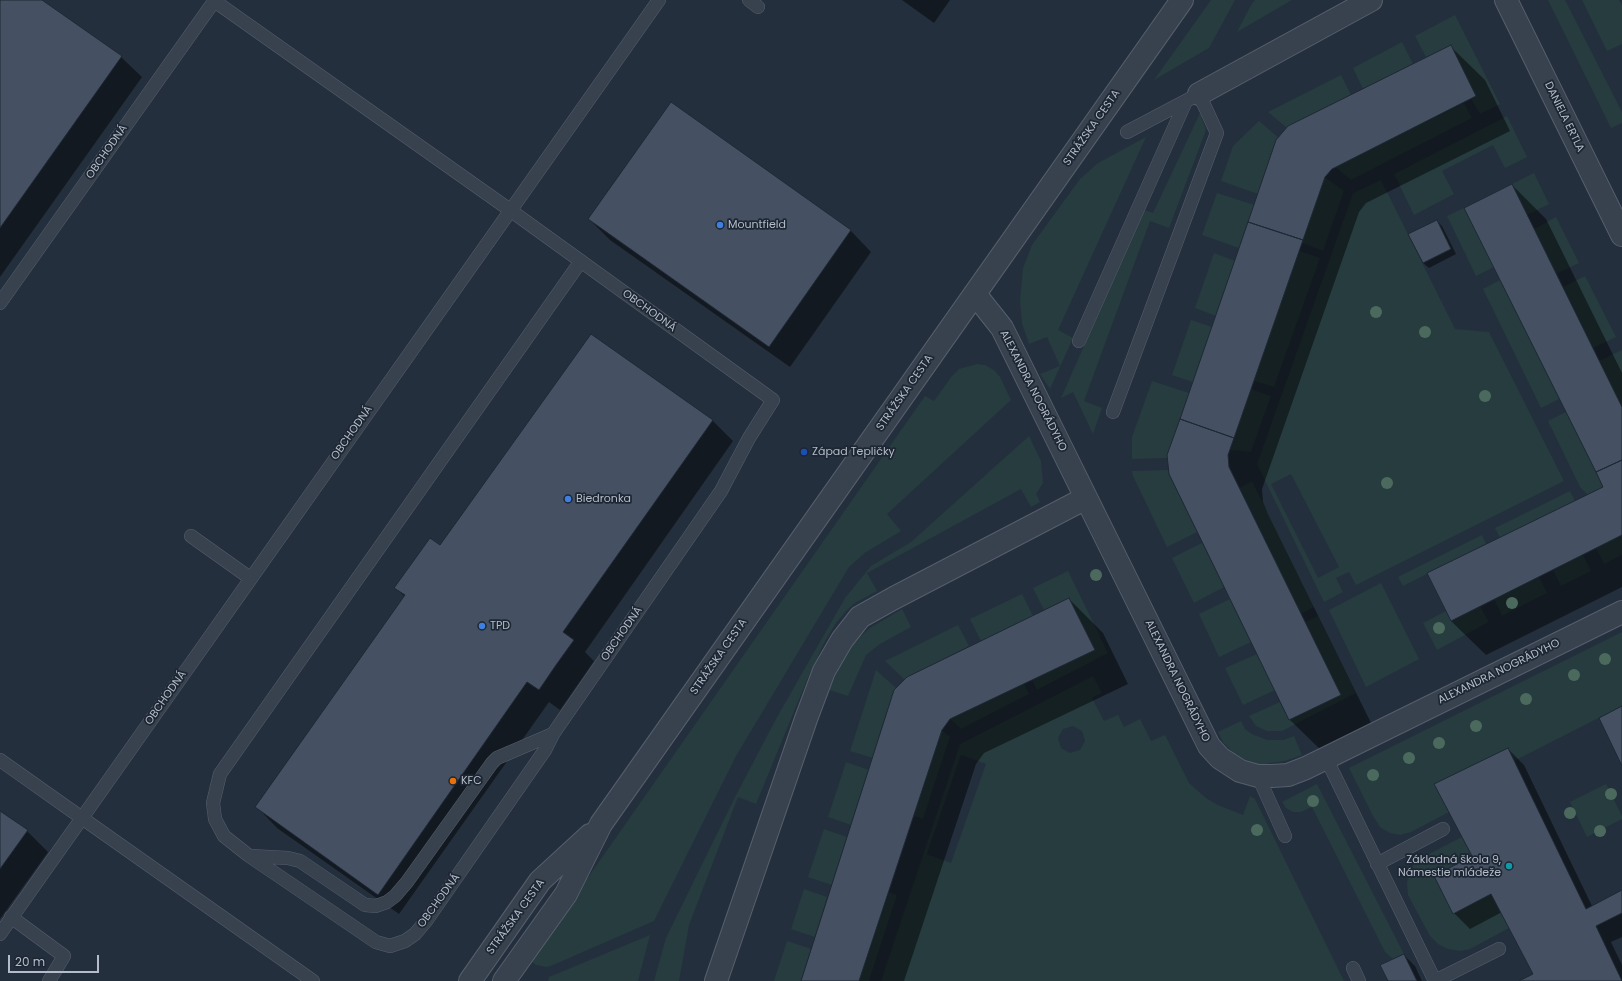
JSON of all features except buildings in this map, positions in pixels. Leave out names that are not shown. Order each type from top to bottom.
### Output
[{"type":"street","name":"STRÁŽSKA CESTA","points":[[504,981],[566,894],[601,824],[1182,0]]},
{"type":"street","points":[[1192,98],[1370,0]]},
{"type":"street","name":"DANIELA ERTLA","points":[[1506,0],[1622,235]]},
{"type":"street","name":"ALEXANDRA NOGRÁDYHO","points":[[975,294],[1002,328],[1209,746],[1229,765],[1240,771],[1258,776],[1288,775],[1306,768],[1622,612]]},
{"type":"street","points":[[716,981],[806,719],[824,671],[842,640],[860,617],[1086,498]]},
{"type":"street","name":"STRÁŽSKA CESTA","points":[[470,981],[540,881],[601,824]]},
{"type":"lane","name":"OBCHODNÁ","points":[[0,303],[214,0],[510,210],[581,261],[773,400],[749,438],[721,491],[553,734],[545,750],[430,915],[415,934],[405,941],[390,946],[366,937],[248,855],[224,836],[215,819],[213,803],[220,774],[581,261]]},
{"type":"lane","name":"OBCHODNÁ","points":[[0,934],[658,0]]},
{"type":"lane","points":[[1127,132],[1192,98]]},
{"type":"lane","points":[[1079,341],[1192,98]]},
{"type":"lane","points":[[1113,412],[1217,133],[1192,98]]},
{"type":"lane","points":[[191,536],[250,578]]},
{"type":"lane","points":[[248,855],[288,858],[300,861],[365,905],[376,906],[387,902],[396,896],[407,882],[492,763],[497,758],[553,734]]},
{"type":"lane","points":[[1326,758],[1435,981],[1498,949]]},
{"type":"lane","points":[[0,760],[313,981]]},
{"type":"lane","points":[[1258,776],[1285,836]]},
{"type":"lane","points":[[1377,864],[1443,829]]},
{"type":"lane","points":[[11,917],[64,956],[49,981]]},
{"type":"lane","points":[[1353,968],[1359,981]]},
{"type":"green space","points":[[1211,0],[1235,0],[1209,48],[1154,80]]},
{"type":"green space","points":[[1255,0],[1292,0],[1237,32]]},
{"type":"green space","points":[[1548,0],[1565,0],[1622,112],[1622,123],[1611,128]]},
{"type":"green space","points":[[1582,0],[1619,0],[1622,5],[1622,44],[1607,51]]},
{"type":"green space","points":[[1455,15],[1500,104],[1480,114],[1471,99],[1476,96],[1451,45],[1426,57],[1415,36]]},
{"type":"green space","points":[[1402,42],[1413,64],[1363,89],[1353,68]]},
{"type":"green space","points":[[1341,75],[1351,95],[1287,128],[1268,112]]},
{"type":"green space","points":[[1464,103],[1472,118],[1351,180],[1335,167]]},
{"type":"green space","points":[[1200,113],[1206,130],[1169,228],[1150,221],[1084,401],[1102,408],[1093,434],[1073,392],[1061,398],[1144,210],[1153,213]]},
{"type":"green space","points":[[1507,116],[1527,157],[1505,168],[1493,145],[1442,171],[1454,194],[1414,215],[1394,174]]},
{"type":"green space","points":[[1259,121],[1279,138],[1258,194],[1221,181],[1233,146]]},
{"type":"green space","points":[[1146,137],[1058,330],[1073,338],[1050,389],[1040,374],[1060,366],[1047,337],[1029,344],[1022,323],[1020,301],[1023,268],[1032,245],[1080,179],[1098,163]]},
{"type":"green space","points":[[1534,173],[1549,204],[1527,215],[1512,184]]},
{"type":"green space","points":[[1325,177],[1344,191],[1323,251],[1302,243]]},
{"type":"green space","points":[[1381,180],[1455,329],[1489,332],[1564,481],[1356,585],[1349,572],[1336,578],[1343,592],[1324,602],[1257,464],[1353,193]],"holes":[[[1291,474],[1339,567],[1318,578],[1271,484]]]},
{"type":"green space","points":[[1217,193],[1254,205],[1239,248],[1202,235]]},
{"type":"green space","points":[[1464,208],[1494,267],[1476,276],[1447,216]]},
{"type":"green space","points":[[1556,217],[1579,263],[1556,274],[1534,229]]},
{"type":"green space","points":[[1299,251],[1320,258],[1274,387],[1254,381]]},
{"type":"green space","points":[[1214,253],[1235,261],[1216,316],[1195,308]]},
{"type":"green space","points":[[1585,276],[1616,337],[1593,348],[1563,287]]},
{"type":"green space","points":[[1500,280],[1559,399],[1541,408],[1483,289]]},
{"type":"green space","points":[[1191,320],[1212,327],[1193,382],[1172,375]]},
{"type":"green space","points":[[1622,350],[1622,407],[1599,361]]},
{"type":"green space","points":[[977,364],[985,365],[994,370],[1000,377],[1011,400],[887,514],[901,531],[866,552],[849,567],[736,756],[654,921],[553,965],[547,967],[536,965],[532,962],[533,956],[925,396],[934,401],[952,376],[959,369]]},
{"type":"green space","points":[[1152,381],[1189,393],[1167,458],[1132,459],[1132,437]]},
{"type":"green space","points":[[1251,389],[1271,396],[1251,452],[1230,450]]},
{"type":"green space","points":[[1566,412],[1603,487],[1588,495],[1580,487],[1548,421]]},
{"type":"green space","points":[[1029,436],[1041,461],[1043,483],[1036,494],[1040,502],[1031,507],[1021,489],[867,573],[877,591],[855,603],[847,610],[836,623],[824,643],[807,680],[756,804],[738,797],[689,925],[679,981],[654,981],[666,938],[735,797],[776,719],[845,598],[871,566],[911,542]]},
{"type":"green space","points":[[1168,470],[1197,532],[1167,547],[1132,471]]},
{"type":"green space","points":[[1252,481],[1314,607],[1301,614],[1239,488]]},
{"type":"green space","points":[[1570,491],[1575,501],[1500,538],[1495,528]]},
{"type":"green space","points":[[1482,535],[1486,544],[1403,586],[1398,577]]},
{"type":"green space","points":[[1622,535],[1622,555],[1604,564],[1596,548]]},
{"type":"green space","points":[[1202,543],[1224,587],[1194,603],[1172,558]]},
{"type":"green space","points":[[1583,555],[1591,571],[1561,586],[1553,570]]},
{"type":"green space","points":[[1068,571],[1108,653],[1037,690],[1032,680],[1095,650],[1069,598],[1044,610],[1033,588]]},
{"type":"green space","points":[[1539,577],[1547,593],[1502,616],[1494,599]]},
{"type":"green space","points":[[1381,583],[1419,659],[1366,687],[1329,610]]},
{"type":"green space","points":[[1022,594],[1033,616],[981,641],[970,619]]},
{"type":"green space","points":[[1230,599],[1251,642],[1219,657],[1199,614]]},
{"type":"green space","points":[[1480,606],[1489,622],[1437,650],[1423,623],[1446,611],[1451,621]]},
{"type":"green space","points":[[902,609],[911,627],[880,644],[866,655],[848,696],[829,690],[845,654],[852,644],[870,628]]},
{"type":"green space","points":[[1318,616],[1356,693],[1282,731],[1267,731],[1256,726],[1249,716],[1280,702],[1290,720],[1341,695],[1305,622]]},
{"type":"green space","points":[[958,625],[969,646],[904,679],[885,661]]},
{"type":"green space","points":[[1622,632],[1622,706],[1514,761],[1508,748],[1434,784],[1449,812],[1411,832],[1400,835],[1390,833],[1380,827],[1349,768]]},
{"type":"green space","points":[[1257,654],[1275,690],[1243,705],[1225,668]]},
{"type":"green space","points":[[876,670],[896,688],[873,758],[850,751]]},
{"type":"green space","points":[[1093,676],[1102,693],[1092,698],[1104,721],[1118,715],[1124,727],[1140,719],[1151,741],[1165,735],[1189,783],[1206,798],[1218,805],[1243,815],[1250,796],[1255,799],[1344,981],[881,981],[960,744]],"holes":[[[1073,726],[1082,731],[1085,741],[1080,750],[1070,753],[1061,748],[1058,738],[1063,729]],[[961,755],[986,764],[951,863],[927,854]]]},
{"type":"green space","points":[[1024,684],[1029,694],[961,729],[950,719]]},
{"type":"green space","points":[[1241,721],[1245,729],[1252,734],[1267,740],[1283,740],[1294,736],[1302,755],[1285,761],[1265,764],[1254,764],[1237,757],[1223,742],[1218,732]]},
{"type":"green space","points":[[942,730],[950,737],[923,819],[913,816]]},
{"type":"green space","points":[[846,762],[869,770],[851,825],[828,817]]},
{"type":"green space","points":[[1317,784],[1404,954],[1393,959],[1385,952],[1312,807],[1301,812],[1293,812],[1286,808],[1282,802]]},
{"type":"green space","points":[[1606,784],[1622,816],[1622,819],[1587,837],[1570,802]]},
{"type":"green space","points":[[824,829],[847,837],[832,885],[808,877]]},
{"type":"green space","points":[[1462,837],[1472,856],[1434,877],[1453,913],[1491,894],[1509,928],[1470,949],[1460,951],[1448,949],[1438,944],[1430,936],[1408,895],[1407,883],[1409,873],[1414,864],[1423,857]]},
{"type":"green space","points":[[804,889],[827,897],[815,937],[791,929]]},
{"type":"green space","points":[[889,892],[897,895],[869,981],[859,981]]},
{"type":"green space","points":[[650,935],[638,981],[548,981],[549,977]]},
{"type":"green space","points":[[787,941],[811,949],[801,981],[774,981]]},
{"type":"place","name":"Mountfield","points":[[720,225]]},
{"type":"place","name":"Západ Tepličky","points":[[804,452]]},
{"type":"place","name":"Biedronka","points":[[568,499]]},
{"type":"place","name":"TPD","points":[[482,626]]},
{"type":"place","name":"KFC","points":[[453,781]]},
{"type":"place","name":"Základná škola 9, Námestie mládeže","points":[[1509,866]]}]
